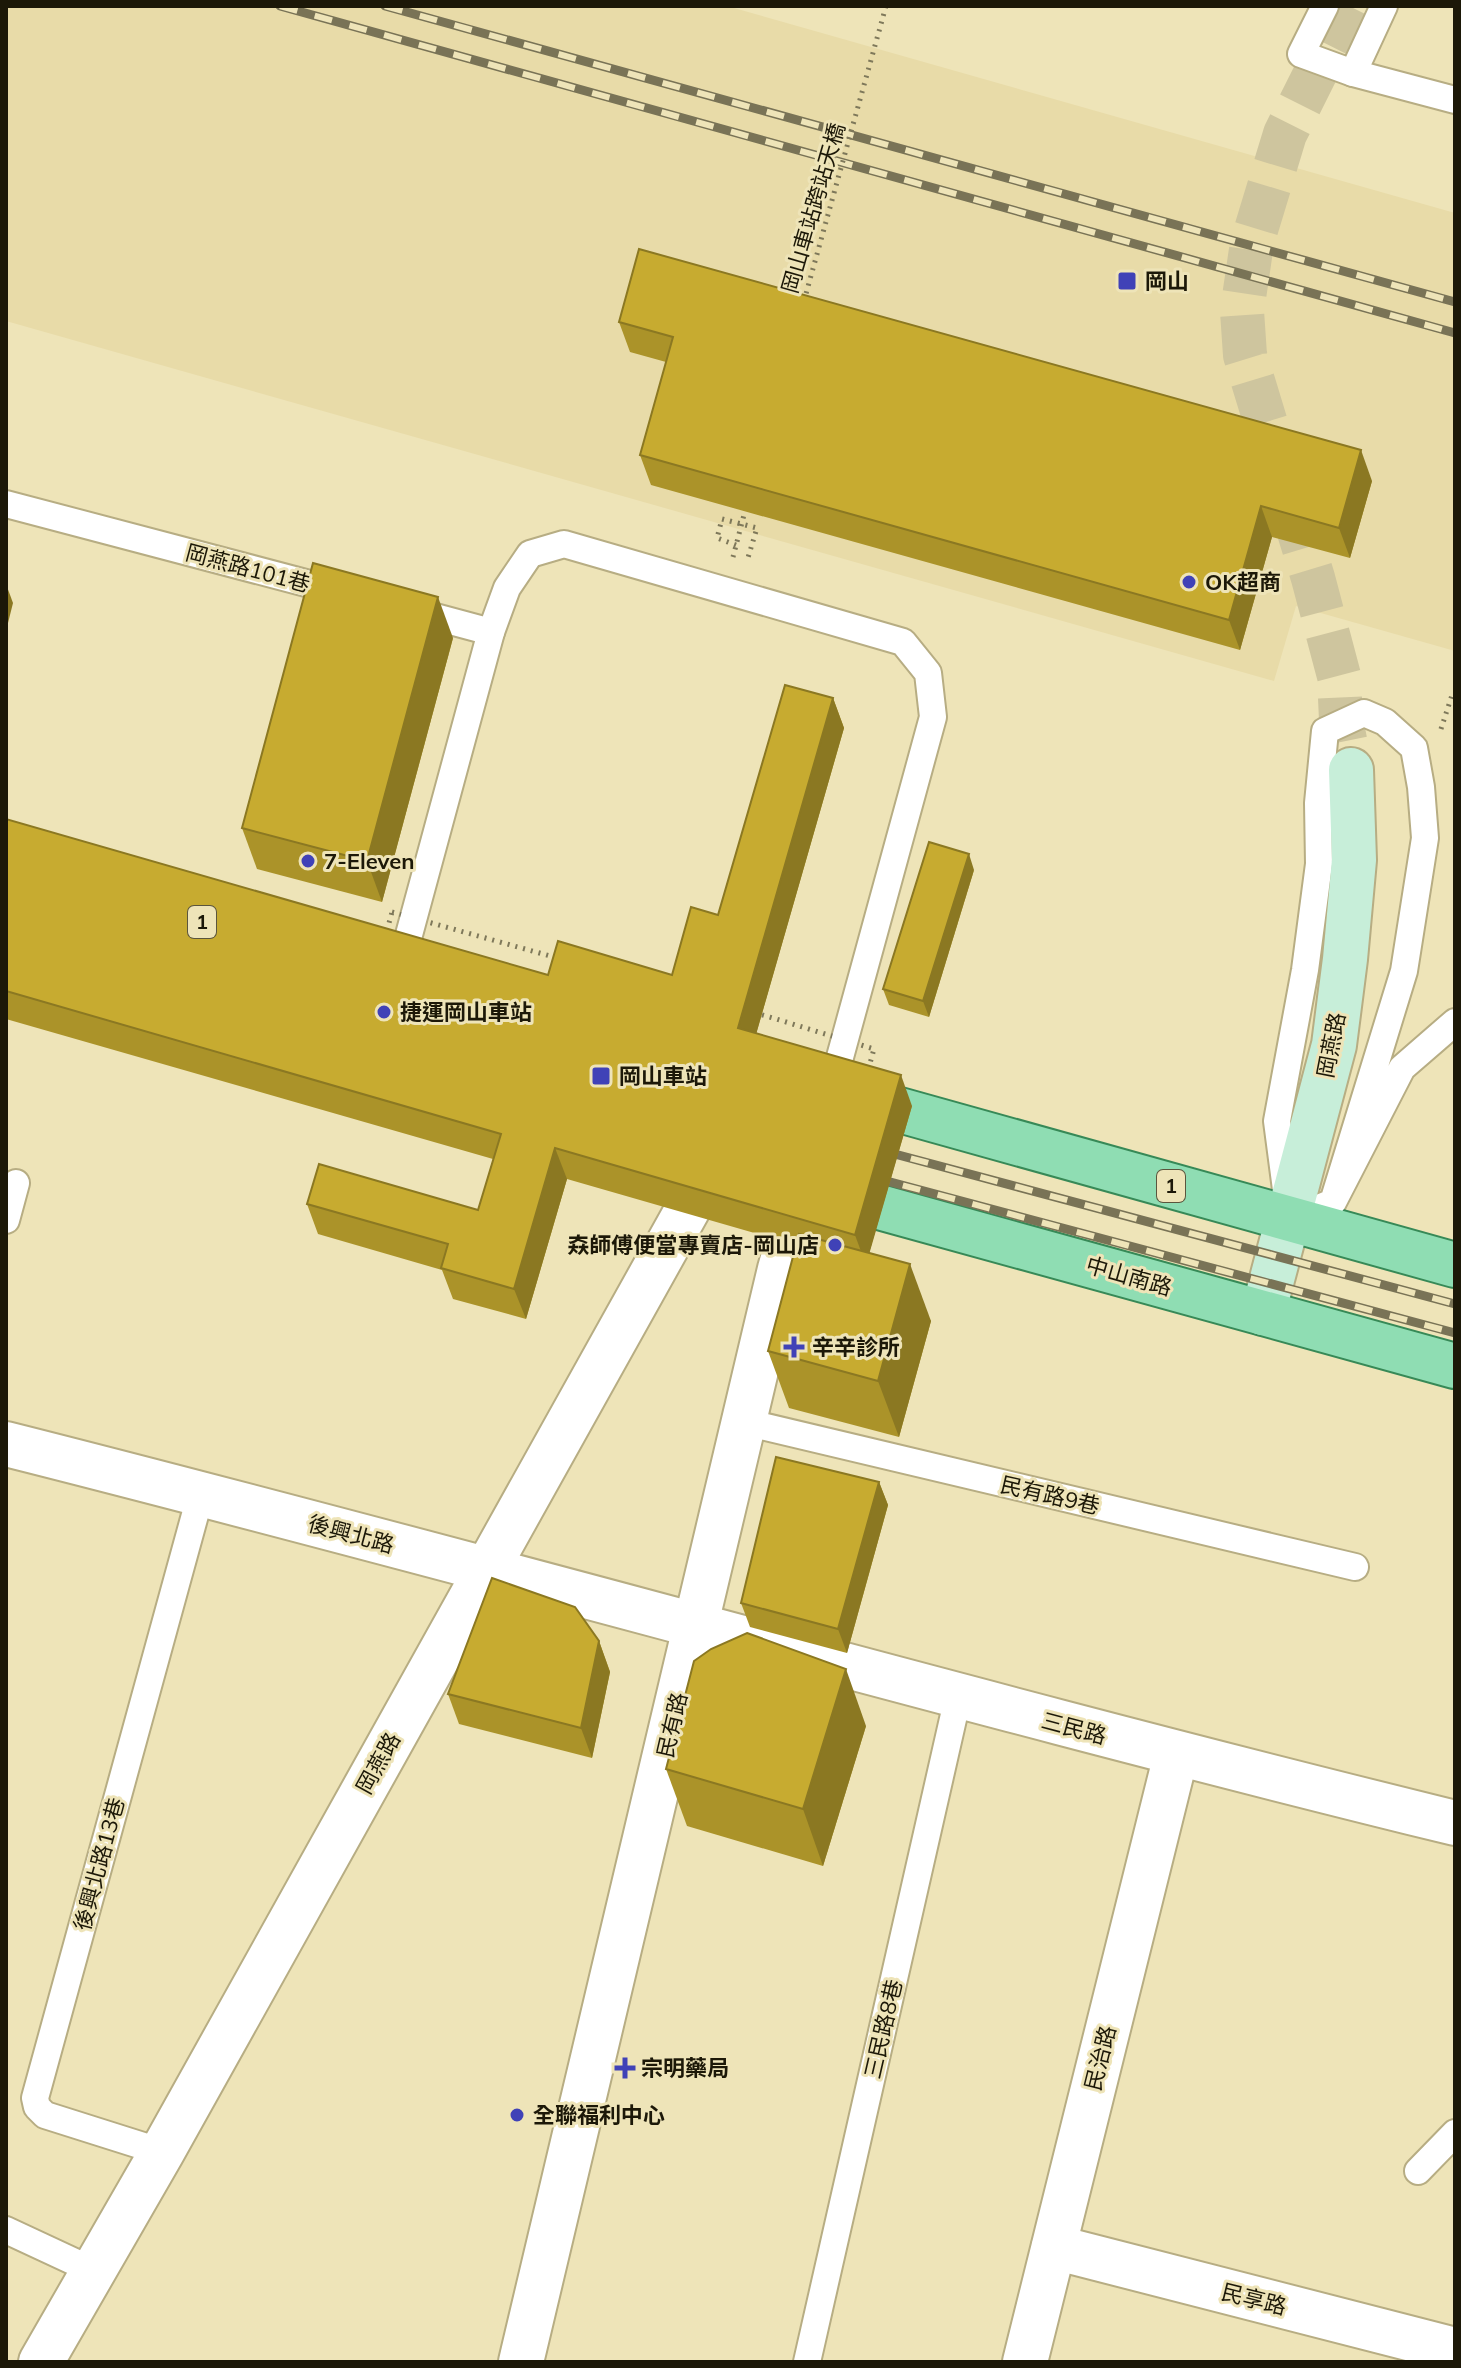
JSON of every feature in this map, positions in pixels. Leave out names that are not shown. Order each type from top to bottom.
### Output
[{"type":"main road","points":[[383,974],[443,986]]},
{"type":"main road","name":"1","points":[[830,1090],[1455,1265]]},
{"type":"main road","name":"中山南路","points":[[670,1150],[1455,1366]]},
{"type":"street","name":"岡燕路","points":[[1263,1313],[1334,1045],[1354,860],[1351,770]]},
{"type":"street","name":"民有路","points":[[521,2362],[790,1235],[819,1190],[817,1138],[830,1090]]},
{"type":"street","name":"岡燕路","points":[[41,2362],[162,2152],[714,1162]]},
{"type":"street","name":"後興北路","points":[[6,1444],[201,1493],[695,1627]]},
{"type":"street","name":"三民路","points":[[695,1627],[1176,1755],[1455,1823]]},
{"type":"street","name":"民治路","points":[[1025,2362],[1176,1755]]},
{"type":"street","name":"民享路","points":[[1054,2247],[1455,2350]]},
{"type":"lane","points":[[1325,6],[1301,54],[1353,73],[1455,100]]},
{"type":"lane","points":[[1353,73],[1384,6]]},
{"type":"lane","name":"岡燕路101巷","points":[[6,504],[491,632]]},
{"type":"lane","points":[[383,974],[414,917],[491,632],[507,588],[530,554],[564,544],[903,642],[928,673],[933,717],[830,1090]]},
{"type":"lane","points":[[1333,1202],[1404,971],[1425,838],[1414,748],[1385,722],[1364,713],[1325,731],[1318,803],[1319,864],[1305,970],[1277,1121],[1290,1220],[1333,1202],[1402,1068],[1455,1022]]},
{"type":"lane","points":[[6,1220],[16,1183]]},
{"type":"lane","name":"民有路9巷","points":[[745,1422],[1355,1567]]},
{"type":"lane","name":"後興北路13巷","points":[[162,2152],[45,2115],[37,2107],[35,2098],[201,1493]]},
{"type":"lane","name":"三民路8巷","points":[[807,2362],[958,1697]]},
{"type":"lane","points":[[1418,2171],[1455,2133]]},
{"type":"lane","points":[[6,2230],[94,2271]]},
{"type":"path","name":"岡山車站跨站天橋","points":[[800,314],[886,6]]},
{"type":"path","points":[[733,557],[749,499]]},
{"type":"path","points":[[736,545],[717,538],[722,519],[757,528],[747,561]]},
{"type":"path","points":[[1440,732],[1452,695]]},
{"type":"path","points":[[392,912],[874,1049],[830,1090],[819,1190],[820,1244],[340,1105],[383,974],[392,912]]},
{"type":"shaded area","points":[[6,6],[727,6],[1455,213],[1455,651],[1296,606],[1274,681],[6,321]]},
{"type":"building","points":[[639,249],[1361,450],[1339,528],[1261,506],[1229,620],[640,455],[673,337],[619,322]]},
{"type":"building","points":[[313,563],[438,597],[367,861],[242,828]]},
{"type":"building","name":"捷運岡山車站","points":[[785,685],[833,698],[738,1028],[901,1075],[855,1235],[555,1148],[514,1289],[441,1268],[448,1244],[307,1204],[319,1164],[478,1210],[501,1134],[6,991],[6,819],[548,975],[558,941],[672,975],[691,907],[718,915]]},
{"type":"building","points":[[929,842],[969,854],[923,1001],[883,989]]},
{"type":"building","points":[[799,1234],[910,1264],[878,1381],[768,1351]]},
{"type":"building","points":[[776,1457],[879,1482],[838,1629],[741,1603]]},
{"type":"building","points":[[492,1578],[575,1607],[599,1641],[581,1728],[448,1694]]},
{"type":"building","points":[[747,1633],[846,1669],[803,1809],[666,1769],[694,1661],[711,1649]]},
{"type":"tunnel","points":[[1349,6],[1285,134],[1252,243],[1242,311],[1245,355],[1313,578],[1339,676],[1341,720],[1351,770]]},
{"type":"railway","points":[[280,6],[1455,333]]},
{"type":"railway","points":[[385,6],[1455,302]]},
{"type":"railway","points":[[876,1149],[1455,1304]]},
{"type":"railway","points":[[868,1176],[1455,1333]]},
{"type":"place","name":"岡山","points":[[1127,281]]},
{"type":"place","name":"OK超商","points":[[1189,582]]},
{"type":"place","name":"7-Eleven","points":[[308,861]]},
{"type":"place","name":"捷運岡山車站","points":[[384,1012]]},
{"type":"place","name":"岡山車站","points":[[601,1076]]},
{"type":"place","name":"𡘙師傅便當專賣店-岡山店","points":[[835,1245]]},
{"type":"place","name":"辛辛診所","points":[[794,1347]]},
{"type":"place","name":"宗明藥局","points":[[625,2068]]},
{"type":"place","name":"全聯福利中心","points":[[517,2115]]}]
